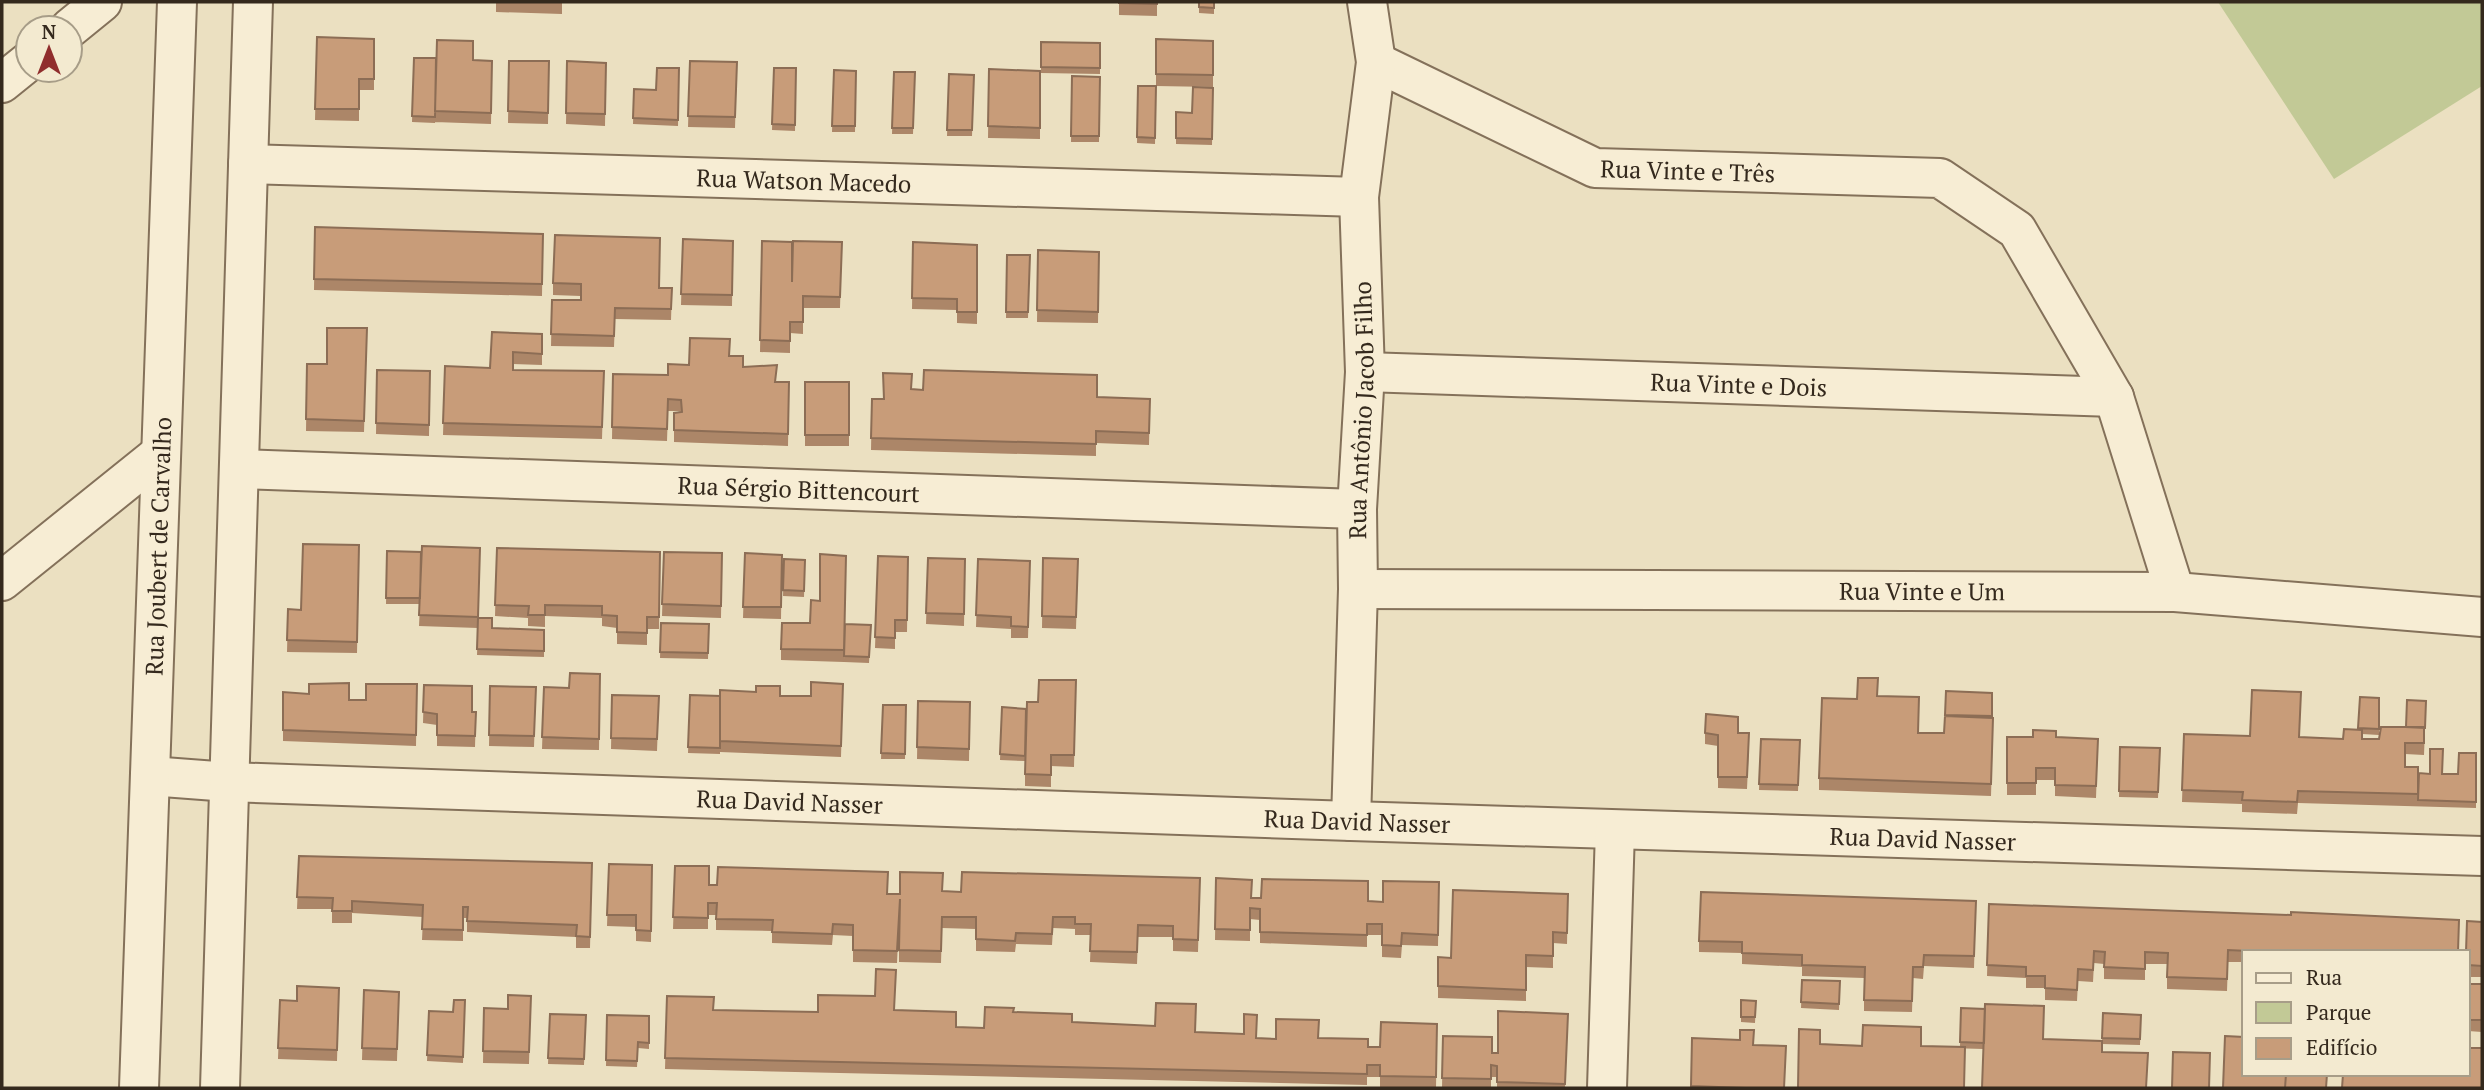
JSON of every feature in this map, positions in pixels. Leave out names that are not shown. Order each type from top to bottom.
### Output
[{"type":"street","points":[[84,17],[102,2]]},
{"type":"street","name":"Rua Joubert de Carvalho","points":[[139,1088],[177,2]]},
{"type":"street","points":[[220,1088],[253,2]]},
{"type":"street","name":"Rua Antônio Jacob Filho","points":[[1350,821],[1358,589],[1357,509],[1365,372],[1359,197],[1376,62],[1367,2]]},
{"type":"street","name":"Rua Vinte e Três","points":[[1376,62],[1595,168],[1940,178],[2017,230],[2114,397]]},
{"type":"street","name":"Rua Watson Macedo","points":[[248,164],[1359,197]]},
{"type":"street","name":"Rua Vinte e Dois","points":[[1365,372],[2114,397]]},
{"type":"street","points":[[2114,397],[2175,592]]},
{"type":"street","points":[[2,581],[161,453]]},
{"type":"street","name":"Rua Sérgio Bittencourt","points":[[239,469],[1357,509]]},
{"type":"street","name":"Rua Vinte e Um","points":[[1358,589],[2175,592],[2482,617]]},
{"type":"street","name":"Rua David Nasser","points":[[150,776],[229,782],[1350,821],[2482,856]]},
{"type":"street","points":[[1607,1088],[1615,830]]},
{"type":"green space","points":[[2218,2],[2482,2],[2482,86],[2334,179]]},
{"type":"building","points":[[1157,2],[1157,4],[1119,3]]},
{"type":"building","points":[[1199,2],[1214,2],[1214,8],[1199,7]]},
{"type":"building","points":[[317,37],[374,39],[374,79],[359,79],[359,109],[315,109]]},
{"type":"building","points":[[1156,39],[1213,41],[1213,75],[1156,74]]},
{"type":"building","points":[[437,40],[473,41],[473,60],[492,61],[491,113],[435,111]]},
{"type":"building","points":[[1041,42],[1100,43],[1100,68],[1041,67]]},
{"type":"building","points":[[414,58],[436,58],[435,117],[412,116]]},
{"type":"building","points":[[509,61],[549,61],[548,113],[508,111]]},
{"type":"building","points":[[567,61],[606,63],[605,114],[566,113]]},
{"type":"building","points":[[690,61],[737,62],[735,117],[688,116]]},
{"type":"building","points":[[657,68],[679,68],[678,120],[633,118],[634,89],[656,90]]},
{"type":"building","points":[[774,68],[796,68],[795,125],[772,124]]},
{"type":"building","points":[[989,69],[1040,71],[1040,128],[988,126]]},
{"type":"building","points":[[834,70],[856,71],[855,126],[832,126]]},
{"type":"building","points":[[894,72],[915,72],[913,128],[892,128]]},
{"type":"building","points":[[949,74],[974,75],[972,130],[947,130]]},
{"type":"building","points":[[1072,76],[1100,77],[1099,136],[1071,136]]},
{"type":"building","points":[[1138,86],[1156,86],[1155,138],[1137,137]]},
{"type":"building","points":[[1193,87],[1213,88],[1212,139],[1176,138],[1176,112],[1192,113]]},
{"type":"building","points":[[315,227],[543,234],[542,284],[314,279]]},
{"type":"building","points":[[555,235],[660,238],[659,288],[672,288],[671,309],[615,308],[614,336],[551,334],[552,300],[581,300],[581,284],[553,283]]},
{"type":"building","points":[[683,239],[733,241],[732,295],[681,294]]},
{"type":"building","points":[[762,241],[792,242],[792,282],[793,241],[842,242],[840,297],[803,296],[803,322],[790,322],[790,341],[760,340]]},
{"type":"building","points":[[913,242],[977,245],[977,312],[957,312],[957,299],[912,298]]},
{"type":"building","points":[[1038,250],[1099,252],[1098,312],[1037,310]]},
{"type":"building","points":[[1007,255],[1030,255],[1028,312],[1006,312]]},
{"type":"building","points":[[327,328],[367,328],[364,421],[306,419],[307,364],[327,364]]},
{"type":"building","points":[[492,332],[542,334],[542,354],[513,352],[513,370],[604,371],[602,427],[443,423],[445,366],[490,368]]},
{"type":"building","points":[[690,338],[730,339],[729,356],[743,356],[743,367],[777,365],[775,382],[789,382],[788,434],[674,430],[674,413],[682,412],[681,400],[668,399],[667,429],[612,427],[613,374],[668,375],[668,364],[689,365]]},
{"type":"building","points":[[377,370],[430,371],[429,425],[376,423]]},
{"type":"building","points":[[924,370],[1097,375],[1097,397],[1150,399],[1149,433],[1096,431],[1096,444],[871,438],[872,399],[884,399],[883,373],[912,374],[911,389],[923,390]]},
{"type":"building","points":[[805,382],[849,382],[849,435],[805,435]]},
{"type":"building","points":[[303,544],[359,545],[357,642],[287,640],[288,609],[301,610]]},
{"type":"building","points":[[422,546],[480,548],[478,617],[419,615]]},
{"type":"building","points":[[497,548],[660,552],[659,617],[647,617],[647,633],[617,632],[617,616],[602,615],[602,606],[545,605],[545,615],[528,615],[529,606],[495,605]]},
{"type":"building","points":[[387,551],[421,552],[420,598],[386,598]]},
{"type":"building","points":[[664,552],[722,553],[721,606],[662,604]]},
{"type":"building","points":[[745,553],[782,555],[781,607],[743,607]]},
{"type":"building","points":[[820,554],[846,556],[844,650],[781,649],[782,623],[810,623],[811,600],[820,601]]},
{"type":"building","points":[[878,556],[908,557],[907,620],[895,620],[895,638],[875,637]]},
{"type":"building","points":[[928,558],[965,559],[964,614],[926,613]]},
{"type":"building","points":[[1043,558],[1078,559],[1076,617],[1042,616]]},
{"type":"building","points":[[784,559],[805,560],[804,591],[783,590]]},
{"type":"building","points":[[978,559],[1030,561],[1028,627],[1011,626],[1011,617],[976,615]]},
{"type":"building","points":[[478,618],[492,618],[492,628],[544,630],[544,651],[477,649]]},
{"type":"building","points":[[661,623],[709,624],[708,653],[660,652]]},
{"type":"building","points":[[845,624],[871,625],[869,657],[844,656]]},
{"type":"building","points":[[570,673],[600,674],[599,739],[542,737],[544,687],[569,688]]},
{"type":"building","points":[[1858,678],[1878,678],[1877,696],[1919,697],[1918,733],[1944,733],[1945,716],[1993,718],[1991,784],[1819,778],[1822,698],[1857,699]]},
{"type":"building","points":[[1039,680],[1076,680],[1074,755],[1051,755],[1051,775],[1025,774],[1027,702],[1038,702]]},
{"type":"building","points":[[811,682],[843,684],[841,746],[720,741],[720,690],[756,692],[756,686],[780,686],[780,696],[811,696]]},
{"type":"building","points":[[349,683],[349,700],[366,700],[366,684],[417,684],[416,735],[283,730],[283,692],[309,694],[309,684]]},
{"type":"building","points":[[424,685],[472,686],[472,712],[476,712],[475,736],[437,735],[437,714],[423,712]]},
{"type":"building","points":[[490,686],[536,687],[534,736],[489,735]]},
{"type":"building","points":[[2252,690],[2301,692],[2299,737],[2343,739],[2344,729],[2362,730],[2362,739],[2379,739],[2381,727],[2424,727],[2424,743],[2405,743],[2405,767],[2418,767],[2418,794],[2298,791],[2297,802],[2242,800],[2243,792],[2182,790],[2184,734],[2250,736]]},
{"type":"building","points":[[1946,691],[1992,693],[1992,716],[1945,715]]},
{"type":"building","points":[[612,695],[659,696],[657,739],[611,738]]},
{"type":"building","points":[[690,695],[720,696],[720,748],[688,747]]},
{"type":"building","points":[[2360,697],[2379,698],[2379,729],[2358,728]]},
{"type":"building","points":[[2407,700],[2426,701],[2425,728],[2406,727]]},
{"type":"building","points":[[918,701],[970,702],[969,749],[917,747]]},
{"type":"building","points":[[883,705],[906,705],[905,754],[881,753]]},
{"type":"building","points":[[1002,707],[1026,709],[1025,756],[1000,754]]},
{"type":"building","points":[[1706,714],[1738,717],[1738,733],[1749,733],[1747,777],[1718,777],[1718,735],[1705,733]]},
{"type":"building","points":[[2033,730],[2056,731],[2056,737],[2098,739],[2096,786],[2055,785],[2055,768],[2036,768],[2036,783],[2007,783],[2007,737],[2033,737]]},
{"type":"building","points":[[1761,739],[1800,740],[1798,785],[1759,784]]},
{"type":"building","points":[[2120,747],[2160,748],[2158,792],[2119,791]]},
{"type":"building","points":[[2430,749],[2443,749],[2442,774],[2458,774],[2459,753],[2476,753],[2476,802],[2418,800],[2419,773],[2430,774]]},
{"type":"building","points":[[299,856],[592,863],[590,937],[576,936],[577,925],[467,921],[468,907],[463,907],[463,930],[422,929],[423,905],[352,901],[352,911],[332,911],[333,898],[297,897]]},
{"type":"building","points":[[609,864],[652,865],[651,931],[636,930],[636,915],[607,915]]},
{"type":"building","points":[[675,866],[709,866],[709,885],[717,885],[718,867],[888,872],[887,894],[900,894],[900,872],[943,873],[942,891],[961,892],[962,872],[1200,878],[1198,940],[1173,939],[1173,926],[1138,925],[1137,952],[1090,951],[1091,924],[1075,924],[1075,917],[1053,917],[1052,934],[1016,933],[1015,941],[976,939],[976,917],[942,917],[941,951],[899,950],[900,899],[897,951],[853,950],[853,925],[833,924],[832,934],[772,932],[773,920],[716,919],[717,903],[708,903],[708,918],[673,917]]},
{"type":"building","points":[[1216,878],[1252,880],[1251,898],[1261,898],[1262,879],[1368,881],[1368,901],[1383,902],[1383,881],[1439,882],[1438,935],[1402,933],[1401,946],[1382,945],[1382,924],[1367,924],[1367,935],[1260,932],[1260,909],[1250,908],[1250,930],[1215,929]]},
{"type":"building","points":[[1453,890],[1568,894],[1567,933],[1553,932],[1553,956],[1526,955],[1526,990],[1438,986],[1438,957],[1451,958]]},
{"type":"building","points":[[1701,892],[1976,901],[1974,956],[1924,955],[1923,967],[1913,967],[1912,1001],[1864,1000],[1865,967],[1802,965],[1802,955],[1742,953],[1742,942],[1699,941]]},
{"type":"building","points":[[1989,904],[2291,915],[2291,912],[2459,920],[2458,950],[2228,950],[2227,979],[2167,977],[2168,953],[2145,952],[2145,969],[2104,967],[2105,952],[2094,951],[2093,970],[2078,969],[2077,990],[2045,988],[2045,976],[2026,976],[2026,967],[1987,965]]},
{"type":"building","points":[[2467,921],[2482,922],[2482,966],[2470,965],[2470,950],[2466,950]]},
{"type":"building","points":[[876,969],[896,970],[894,1010],[956,1012],[956,1027],[984,1028],[985,1007],[1014,1008],[1013,1012],[1072,1014],[1072,1022],[1155,1026],[1156,1003],[1196,1004],[1195,1032],[1244,1034],[1244,1014],[1257,1015],[1256,1038],[1276,1039],[1276,1019],[1319,1020],[1318,1038],[1368,1039],[1368,1047],[1380,1047],[1381,1022],[1437,1024],[1436,1077],[1380,1076],[1380,1065],[1367,1065],[1367,1074],[665,1058],[667,996],[714,997],[713,1010],[818,1012],[818,995],[875,996]]},
{"type":"building","points":[[1802,980],[1840,981],[1839,1004],[1801,1002]]},
{"type":"building","points":[[2470,984],[2482,984],[2482,1020],[2470,1020]]},
{"type":"building","points":[[297,986],[339,988],[337,1050],[278,1048],[280,1000],[297,1001]]},
{"type":"building","points":[[364,990],[399,992],[397,1049],[362,1048]]},
{"type":"building","points":[[508,995],[531,996],[529,1052],[483,1051],[484,1008],[508,1009]]},
{"type":"building","points":[[454,1000],[465,1000],[463,1057],[427,1055],[429,1011],[453,1012]]},
{"type":"building","points":[[1741,1000],[1756,1001],[1755,1017],[1741,1017]]},
{"type":"building","points":[[1985,1004],[2044,1006],[2043,1039],[2102,1041],[2102,1052],[2148,1053],[2146,1088],[1982,1088]]},
{"type":"building","points":[[1961,1008],[1985,1009],[1984,1043],[1960,1042]]},
{"type":"building","points":[[1498,1011],[1568,1014],[1565,1084],[1497,1082],[1497,1066],[1491,1065],[1491,1079],[1442,1078],[1443,1036],[1492,1037],[1492,1053],[1498,1053]]},
{"type":"building","points":[[2103,1013],[2141,1015],[2140,1039],[2102,1038]]},
{"type":"building","points":[[550,1014],[586,1015],[584,1059],[548,1058]]},
{"type":"building","points":[[607,1015],[649,1016],[649,1043],[638,1042],[637,1061],[606,1060]]},
{"type":"building","points":[[1863,1025],[1921,1027],[1921,1046],[1965,1047],[1964,1088],[1798,1088],[1799,1029],[1820,1030],[1820,1044],[1862,1046]]},
{"type":"building","points":[[1740,1030],[1754,1030],[1753,1045],[1786,1046],[1784,1088],[1691,1086],[1692,1038],[1740,1040]]},
{"type":"building","points":[[2225,1036],[2242,1037],[2242,1076],[2286,1076],[2285,1088],[2223,1088]]},
{"type":"building","points":[[2470,1048],[2482,1048],[2482,1088],[2342,1088],[2343,1076],[2470,1076]]},
{"type":"building","points":[[2173,1052],[2210,1053],[2209,1088],[2172,1088]]},
{"type":"building","points":[[2286,1076],[2327,1076],[2326,1088],[2285,1088]]}]
